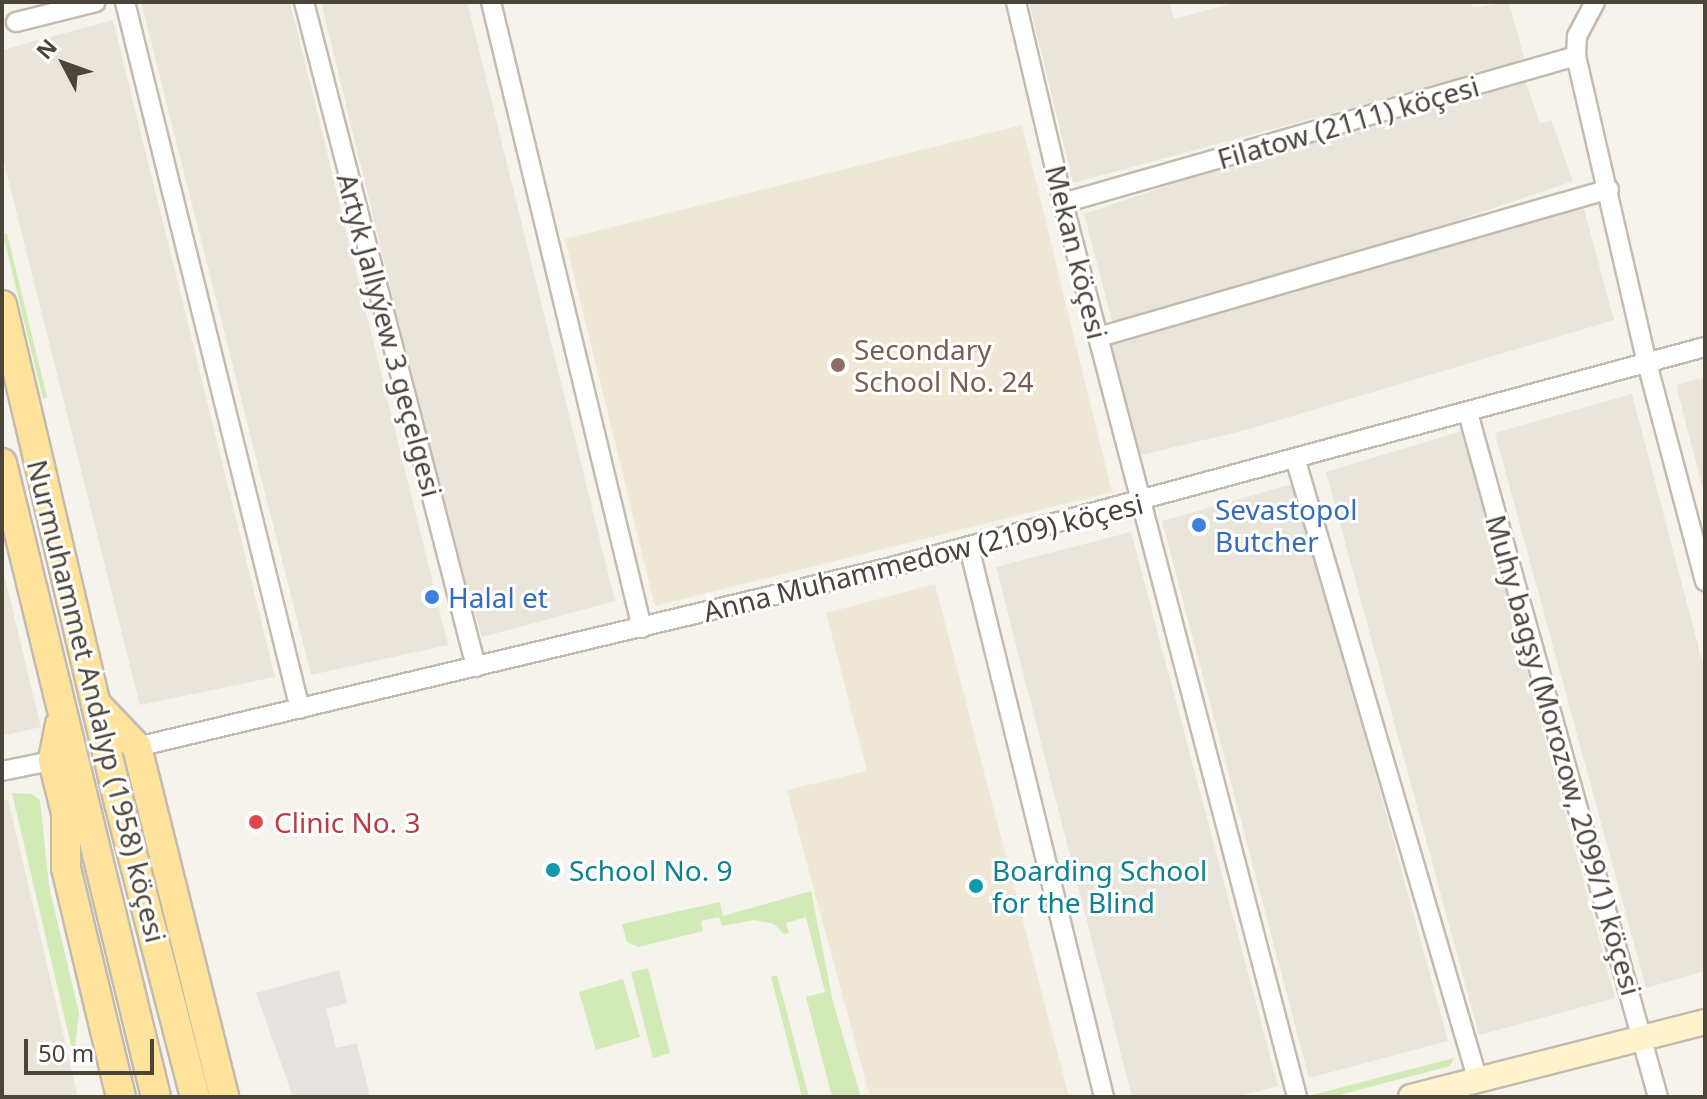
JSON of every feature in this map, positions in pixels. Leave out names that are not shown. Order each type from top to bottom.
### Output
[{"type":"main road","name":"Nurmuhammet Andalyp (1958) köçesi","points":[[2,305],[94,702],[195,1097]]},
{"type":"main road","name":"Nurmuhammet Andalyp (1958) köçesi","points":[[2,463],[62,716],[62,759],[156,1097]]},
{"type":"main road","points":[[94,702],[137,747],[224,1097]]},
{"type":"main road","points":[[62,759],[66,868],[121,1097]]},
{"type":"main road","points":[[119,803],[158,836]]},
{"type":"main road","points":[[140,882],[158,836]]},
{"type":"street","points":[[16,22],[96,2]]},
{"type":"street","points":[[125,2],[300,709]]},
{"type":"street","name":"Artyk Jallyýew 3 geçelgesi","points":[[304,2],[476,667]]},
{"type":"street","points":[[491,2],[642,628]]},
{"type":"street","name":"Mekan köçesi","points":[[1016,2],[1063,203],[1297,1097]]},
{"type":"street","points":[[1595,2],[1577,36],[1576,56],[1647,363],[1697,517],[1705,581]]},
{"type":"street","name":"Filatow (2111) köçesi","points":[[1063,203],[1576,56]]},
{"type":"street","points":[[1099,337],[1609,189]]},
{"type":"street","name":"Anna Muhammedow (2109) köçesi","points":[[137,747],[969,547],[1296,461],[1705,347]]},
{"type":"street","name":"Muhy bagşy (Morozow, 2099/1) köçesi","points":[[1468,413],[1658,1097]]},
{"type":"street","points":[[1296,461],[1478,1081]]},
{"type":"street","points":[[969,547],[1104,1097]]},
{"type":"street","points":[[2,771],[62,759]]},
{"type":"street","points":[[1411,1097],[1705,1022]]},
{"type":"shaded area","points":[[141,2],[290,2],[448,645],[311,675]]},
{"type":"shaded area","points":[[321,2],[467,2],[615,601],[482,637],[442,499]]},
{"type":"shaded area","points":[[1029,2],[1169,2],[1174,19],[1237,2],[1471,2],[1473,8],[1509,2],[1525,61],[1073,183]]},
{"type":"shaded area","points":[[113,20],[275,677],[140,705],[2,155],[2,50]]},
{"type":"shaded area","points":[[1524,78],[1540,123],[1551,120],[1573,181],[1355,255],[1113,324],[1084,214],[1276,149]]},
{"type":"shaded area","name":"Secondary School No. 24","points":[[1022,125],[1112,492],[655,606],[565,239]]},
{"type":"shaded area","points":[[1582,202],[1614,320],[1246,430],[1137,456],[1110,344]]},
{"type":"shaded area","points":[[1705,377],[1705,498],[1676,385]]},
{"type":"shaded area","points":[[1632,394],[1705,672],[1705,971],[1646,988],[1495,433]]},
{"type":"shaded area","points":[[1462,431],[1615,998],[1479,1035],[1326,472]]},
{"type":"shaded area","points":[[1296,483],[1448,1041],[1309,1078],[1162,521]]},
{"type":"shaded area","points":[[1131,532],[1278,1086],[1236,1097],[1132,1097],[996,567]]},
{"type":"shaded area","points":[[2,566],[41,727],[2,736]]},
{"type":"shaded area","points":[[935,584],[1069,1097],[870,1097],[787,790],[867,771],[826,613]]},
{"type":"shaded area","points":[[8,799],[78,1097],[2,1097],[2,801]]},
{"type":"shaded area","points":[[339,970],[347,1003],[326,1009],[336,1048],[357,1043],[370,1097],[293,1097],[256,993]]},
{"type":"green space","points":[[7,233],[47,397],[43,399],[3,235]]},
{"type":"green space","points":[[12,793],[32,794],[40,800],[49,886],[79,1013],[74,1058]]},
{"type":"green space","points":[[811,891],[833,1002],[861,1097],[832,1097],[806,997],[825,992],[806,917],[786,923],[789,933],[784,934],[774,924],[754,920],[722,926],[719,917],[701,921],[703,931],[638,947],[627,942],[622,924],[720,902],[723,916]]},
{"type":"green space","points":[[648,968],[670,1053],[653,1058],[631,972]]},
{"type":"green space","points":[[777,975],[809,1097],[802,1097],[771,977]]},
{"type":"green space","points":[[623,979],[640,1037],[596,1050],[579,992]]},
{"type":"green space","points":[[1454,1058],[1450,1066],[1332,1097],[1312,1095]]},
{"type":"place","name":"Secondary School No. 24","points":[[838,365]]},
{"type":"place","name":"Sevastopol Butcher","points":[[1199,525]]},
{"type":"place","name":"Halal et","points":[[432,597]]},
{"type":"place","name":"Clinic No. 3","points":[[256,822]]},
{"type":"place","name":"School No. 9","points":[[553,870]]},
{"type":"place","name":"Boarding School for the Blind","points":[[976,886]]}]
